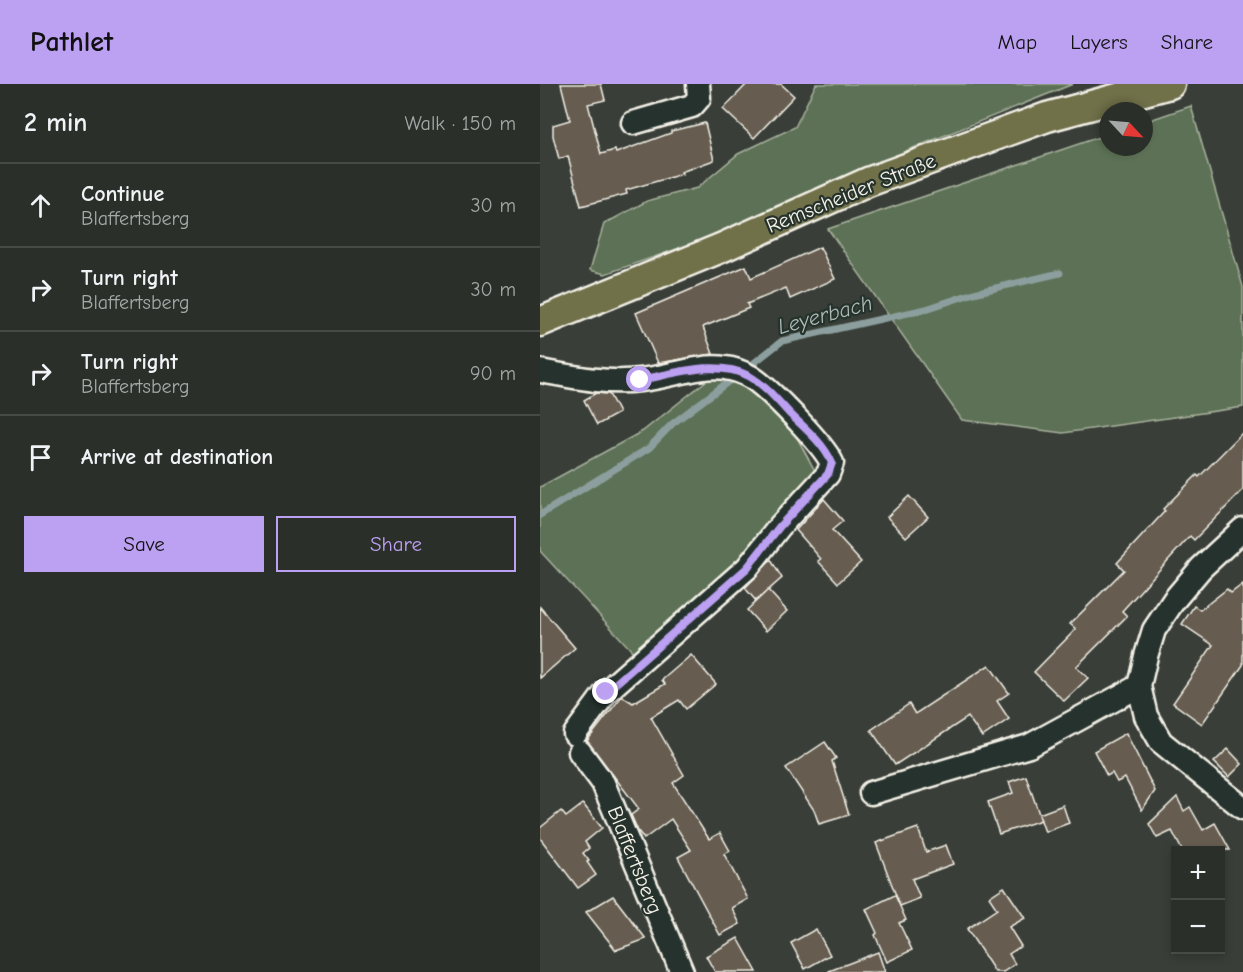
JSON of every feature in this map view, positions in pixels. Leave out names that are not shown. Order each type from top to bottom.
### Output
[{"type":"main road","name":"Remscheider Straße","points":[[540,322],[721,248],[868,182],[1047,117],[1170,84]]},
{"type":"street","points":[[633,123],[692,106],[699,99],[698,84]]},
{"type":"street","name":"Blaffertsberg","points":[[540,371],[610,381],[640,380],[711,367],[726,368],[750,377],[762,386],[807,430],[829,456],[832,463],[828,474],[780,526],[747,568],[606,692],[577,743],[603,783],[682,972]]},
{"type":"street","points":[[1243,529],[1201,568],[1174,600],[1154,630],[1139,686],[1146,716],[1161,742],[1243,808]]},
{"type":"street","points":[[871,793],[1029,746],[1139,686]]},
{"type":"green space","points":[[816,84],[1073,84],[908,150],[717,235],[605,274],[590,270],[604,224],[647,201],[697,188],[738,154],[795,127]]},
{"type":"green space","points":[[1191,106],[1243,287],[1243,407],[1063,433],[962,420],[828,229],[1099,137],[1099,156],[1153,156],[1153,119]]},
{"type":"green space","points":[[716,373],[741,382],[796,436],[815,471],[738,560],[634,653],[540,551],[540,487],[643,431]]},
{"type":"building","points":[[561,84],[601,84],[605,100],[588,104],[601,154],[615,150],[616,153],[671,133],[671,131],[705,123],[714,160],[681,172],[682,174],[626,190],[627,194],[581,206],[568,156],[559,159],[553,136],[553,125],[570,120]]},
{"type":"building","points":[[747,84],[781,84],[794,96],[754,138],[723,109]]},
{"type":"building","points":[[820,247],[835,279],[790,299],[786,288],[747,304],[749,308],[703,327],[713,354],[658,363],[636,313],[746,266],[751,278]]},
{"type":"building","points":[[596,393],[609,394],[619,413],[597,425],[584,400]]},
{"type":"building","points":[[1243,432],[1243,490],[1194,540],[1190,536],[1122,611],[1127,616],[1076,667],[1088,678],[1064,701],[1034,672],[1076,629],[1070,624],[1124,570],[1117,563],[1165,511],[1163,509],[1197,475],[1199,477]]},
{"type":"building","points":[[909,496],[928,517],[906,537],[887,517]]},
{"type":"building","points":[[824,499],[843,521],[832,530],[861,562],[838,583],[818,561],[821,559],[796,530]]},
{"type":"building","points":[[771,560],[782,578],[756,601],[745,588]]},
{"type":"building","points":[[1243,584],[1243,665],[1202,724],[1173,703],[1213,645],[1182,624],[1194,606],[1200,610],[1227,589],[1231,593]]},
{"type":"building","points":[[768,590],[787,611],[766,631],[747,610]]},
{"type":"building","points":[[540,607],[575,648],[540,678]]},
{"type":"building","points":[[691,655],[716,684],[686,709],[679,700],[651,717],[684,775],[673,783],[709,839],[720,833],[730,851],[724,854],[748,899],[732,908],[740,924],[720,935],[678,857],[691,850],[671,819],[644,839],[631,815],[639,809],[587,741],[622,696],[633,703],[665,684],[662,680]]},
{"type":"building","points":[[989,665],[1009,693],[997,701],[1009,719],[982,737],[968,717],[895,765],[871,730],[909,704],[915,714]]},
{"type":"building","points":[[1126,733],[1155,791],[1142,810],[1125,778],[1117,782],[1112,773],[1107,776],[1094,751]]},
{"type":"building","points":[[825,742],[836,758],[832,761],[849,815],[819,824],[814,810],[786,768]]},
{"type":"building","points":[[1228,749],[1242,764],[1229,777],[1214,762]]},
{"type":"building","points":[[1026,776],[1039,814],[1063,805],[1069,823],[1045,832],[1041,820],[999,834],[988,802],[1013,793],[1009,782]]},
{"type":"building","points":[[1177,797],[1184,811],[1190,807],[1203,830],[1215,823],[1230,850],[1225,850],[1225,846],[1180,846],[1172,831],[1157,838],[1149,824]]},
{"type":"building","points":[[583,804],[602,828],[585,842],[589,848],[583,853],[596,875],[578,888],[540,838],[540,828],[561,811],[566,817]]},
{"type":"building","points":[[918,828],[926,852],[946,845],[953,864],[912,879],[920,898],[900,906],[876,843]]},
{"type":"building","points":[[1004,887],[1025,918],[1009,927],[1021,946],[1009,954],[1015,964],[1003,972],[995,972],[967,929],[997,909],[989,897]]},
{"type":"building","points":[[895,895],[906,920],[899,923],[912,950],[887,962],[866,909]]},
{"type":"building","points":[[613,896],[646,939],[616,950],[586,912]]},
{"type":"building","points":[[816,929],[830,955],[805,969],[791,943]]},
{"type":"building","points":[[738,938],[757,972],[715,972],[706,956]]},
{"type":"building","points":[[878,952],[885,972],[829,972],[829,971]]},
{"type":"waterway","name":"Leyerbach","points":[[745,370],[782,341],[926,309],[974,293],[1060,273]]},
{"type":"waterway","name":"Leyerbach","points":[[540,515],[649,448],[672,424],[736,376]]},
{"type":"route","points":[[606,692],[747,568],[780,526],[828,474],[832,463],[829,456],[807,430],[762,386],[739,372],[711,367],[640,380]]}]
